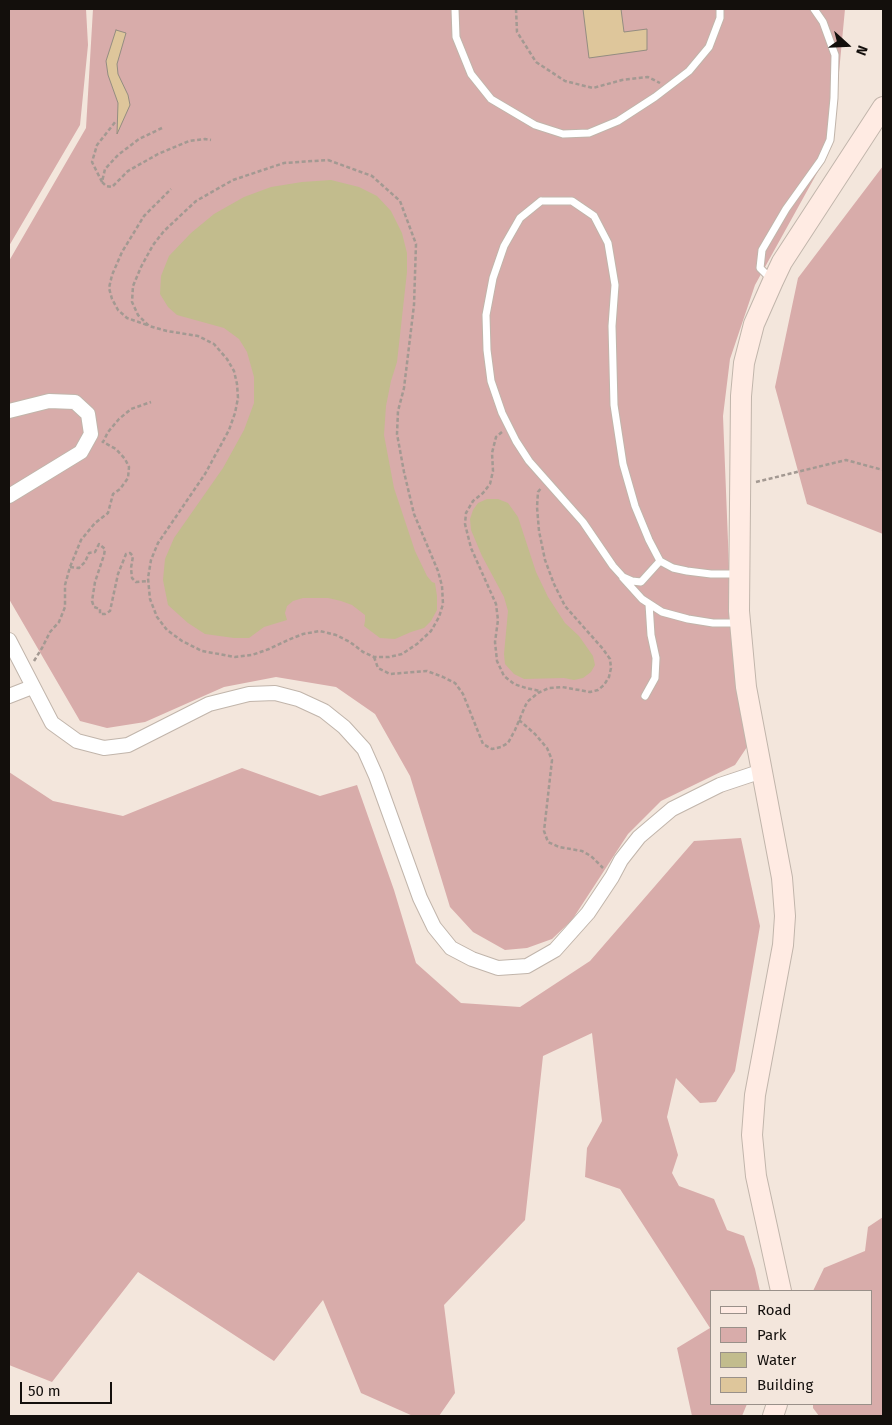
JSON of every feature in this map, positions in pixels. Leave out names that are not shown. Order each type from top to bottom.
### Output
[{"type":"main road","points":[[780,1290],[756,1176],[752,1135],[755,1095],[783,945],[784,916],[782,878],[746,687],[740,623],[739,486],[741,396],[744,363],[754,324],[772,282],[782,262],[883,106]]},
{"type":"street","points":[[9,411],[49,401],[75,402],[88,414],[91,434],[81,452],[9,496]]},
{"type":"street","points":[[9,640],[52,723],[78,741],[104,748],[128,745],[209,704],[249,694],[275,693],[298,699],[324,712],[344,727],[364,749],[376,776],[420,898],[434,927],[451,948],[472,959],[498,968],[527,966],[555,950],[588,913],[621,860],[639,837],[672,809],[720,785],[762,771]]},
{"type":"street","points":[[9,696],[32,687]]},
{"type":"lane","points":[[455,9],[456,37],[470,74],[491,100],[536,125],[563,134],[590,133],[618,121],[655,97],[689,71],[709,47],[720,18],[720,9]]},
{"type":"lane","points":[[772,282],[760,268],[762,250],[786,209],[821,160],[830,140],[834,98],[835,55],[823,22],[814,9]]},
{"type":"lane","points":[[739,574],[711,574],[687,571],[673,568],[660,561],[635,506],[622,454],[614,405],[612,326],[614,285],[608,243],[594,216],[572,201],[542,201],[520,218],[504,246],[492,278],[486,315],[487,350],[491,381],[502,413],[529,461],[583,522],[613,566],[642,600],[662,612],[688,619],[713,623],[740,623]]},
{"type":"lane","points":[[623,578],[641,582],[660,561]]},
{"type":"lane","points":[[645,696],[655,678],[656,658],[651,635],[649,604]]},
{"type":"path","points":[[516,9],[517,32],[536,62],[565,81],[593,88],[622,80],[648,77],[668,87]]},
{"type":"path","points":[[116,121],[97,145],[92,162],[106,186],[112,187],[128,171],[158,154],[189,140],[211,140]]},
{"type":"path","points":[[102,182],[105,170],[118,155],[140,139],[162,128]]},
{"type":"path","points":[[149,326],[138,316],[132,302],[133,286],[140,267],[164,231],[196,201],[234,180],[284,163],[328,160],[372,176],[400,201],[416,244],[414,305],[404,388],[398,410],[397,434],[414,514],[438,571],[442,586],[443,604],[439,617],[431,631],[417,644],[402,654],[389,657],[374,656],[363,652],[350,642],[336,635],[320,631],[303,634],[269,650],[236,657],[202,651],[182,641],[167,630],[158,617],[150,599],[148,581],[151,560],[158,543],[213,461],[235,413],[238,398],[234,371],[227,358],[214,344],[198,336],[167,331],[149,326],[127,318],[118,310],[112,299],[109,288],[122,252],[144,216],[171,189]]},
{"type":"path","points":[[103,442],[108,432],[119,419],[131,409],[151,402]]},
{"type":"path","points":[[508,425],[496,437],[492,453],[493,471],[490,484],[473,501],[466,513],[465,524],[471,548],[496,604],[498,620],[495,642],[497,661],[504,676],[514,684],[541,691]]},
{"type":"path","points":[[22,666],[35,661],[50,632],[59,622],[65,607],[65,585],[81,540],[95,523],[108,513],[113,494],[120,489],[128,478],[129,467],[116,449],[103,442],[89,438]]},
{"type":"path","points":[[739,486],[846,460],[883,470]]},
{"type":"path","points":[[374,656],[378,668],[390,674],[426,671],[454,684],[463,694],[483,744],[492,749],[508,743],[527,702],[541,691],[562,687],[590,692],[598,690],[604,685],[609,677],[610,659],[565,606],[545,560],[539,531],[537,507],[538,492],[546,479]]},
{"type":"path","points":[[70,567],[80,568],[89,553],[94,552],[99,544],[104,549],[92,601],[94,606],[100,609],[100,614],[110,611],[118,574],[126,554],[130,553],[133,556],[132,578],[136,582],[148,581]]},
{"type":"path","points":[[519,720],[547,748],[552,760],[544,831],[548,842],[559,847],[582,851],[612,877]]},
{"type":"green space","points":[[9,9],[86,9],[88,45],[80,125],[9,246]]},
{"type":"green space","points":[[93,9],[845,9],[832,146],[755,285],[730,359],[723,416],[732,642],[749,744],[735,765],[661,801],[628,834],[572,920],[552,939],[527,948],[505,950],[473,932],[450,907],[410,776],[375,714],[336,687],[276,677],[224,687],[145,722],[107,728],[80,721],[9,599],[9,261],[86,128]]},
{"type":"green space","points":[[883,166],[883,534],[807,504],[775,387],[798,278]]},
{"type":"green space","points":[[242,768],[320,796],[357,785],[394,890],[416,963],[461,1003],[520,1007],[590,961],[694,841],[741,838],[760,926],[735,1071],[716,1102],[700,1103],[676,1078],[667,1117],[678,1155],[672,1173],[679,1186],[714,1199],[727,1230],[744,1236],[760,1290],[710,1290],[710,1328],[620,1189],[585,1177],[587,1148],[602,1121],[592,1033],[543,1056],[525,1220],[444,1305],[455,1393],[439,1416],[413,1416],[361,1393],[323,1300],[274,1361],[138,1272],[52,1382],[9,1365],[9,772],[53,801],[123,816]]},
{"type":"green space","points":[[883,1217],[883,1416],[819,1416],[813,1405],[872,1405],[872,1290],[813,1290],[824,1268],[865,1251],[868,1227]]},
{"type":"green space","points":[[710,1328],[710,1405],[747,1405],[742,1416],[692,1416],[677,1348]]},
{"type":"water","points":[[331,180],[359,187],[377,196],[391,211],[402,233],[407,253],[407,272],[397,362],[386,406],[384,435],[394,488],[415,551],[427,576],[435,583],[437,610],[431,621],[424,628],[395,639],[380,638],[364,626],[365,615],[352,605],[328,598],[303,598],[293,601],[287,606],[285,613],[287,620],[264,627],[249,638],[205,634],[188,623],[168,605],[163,580],[165,559],[174,538],[223,468],[244,430],[254,403],[254,377],[247,352],[239,339],[224,328],[177,315],[168,307],[160,294],[161,276],[169,256],[191,233],[214,214],[244,197],[271,187]]},
{"type":"water","points":[[487,499],[498,499],[508,503],[518,517],[536,572],[548,597],[565,623],[579,636],[593,656],[595,665],[591,672],[583,678],[574,680],[564,678],[524,679],[514,674],[505,664],[504,654],[508,611],[504,597],[482,556],[471,530],[470,519],[473,510],[478,503]]},
{"type":"building","points":[[583,9],[621,9],[624,32],[647,29],[647,50],[589,58]]},
{"type":"building","points":[[116,30],[126,33],[117,64],[118,74],[128,95],[130,105],[117,134],[118,103],[108,75],[106,61]]}]
